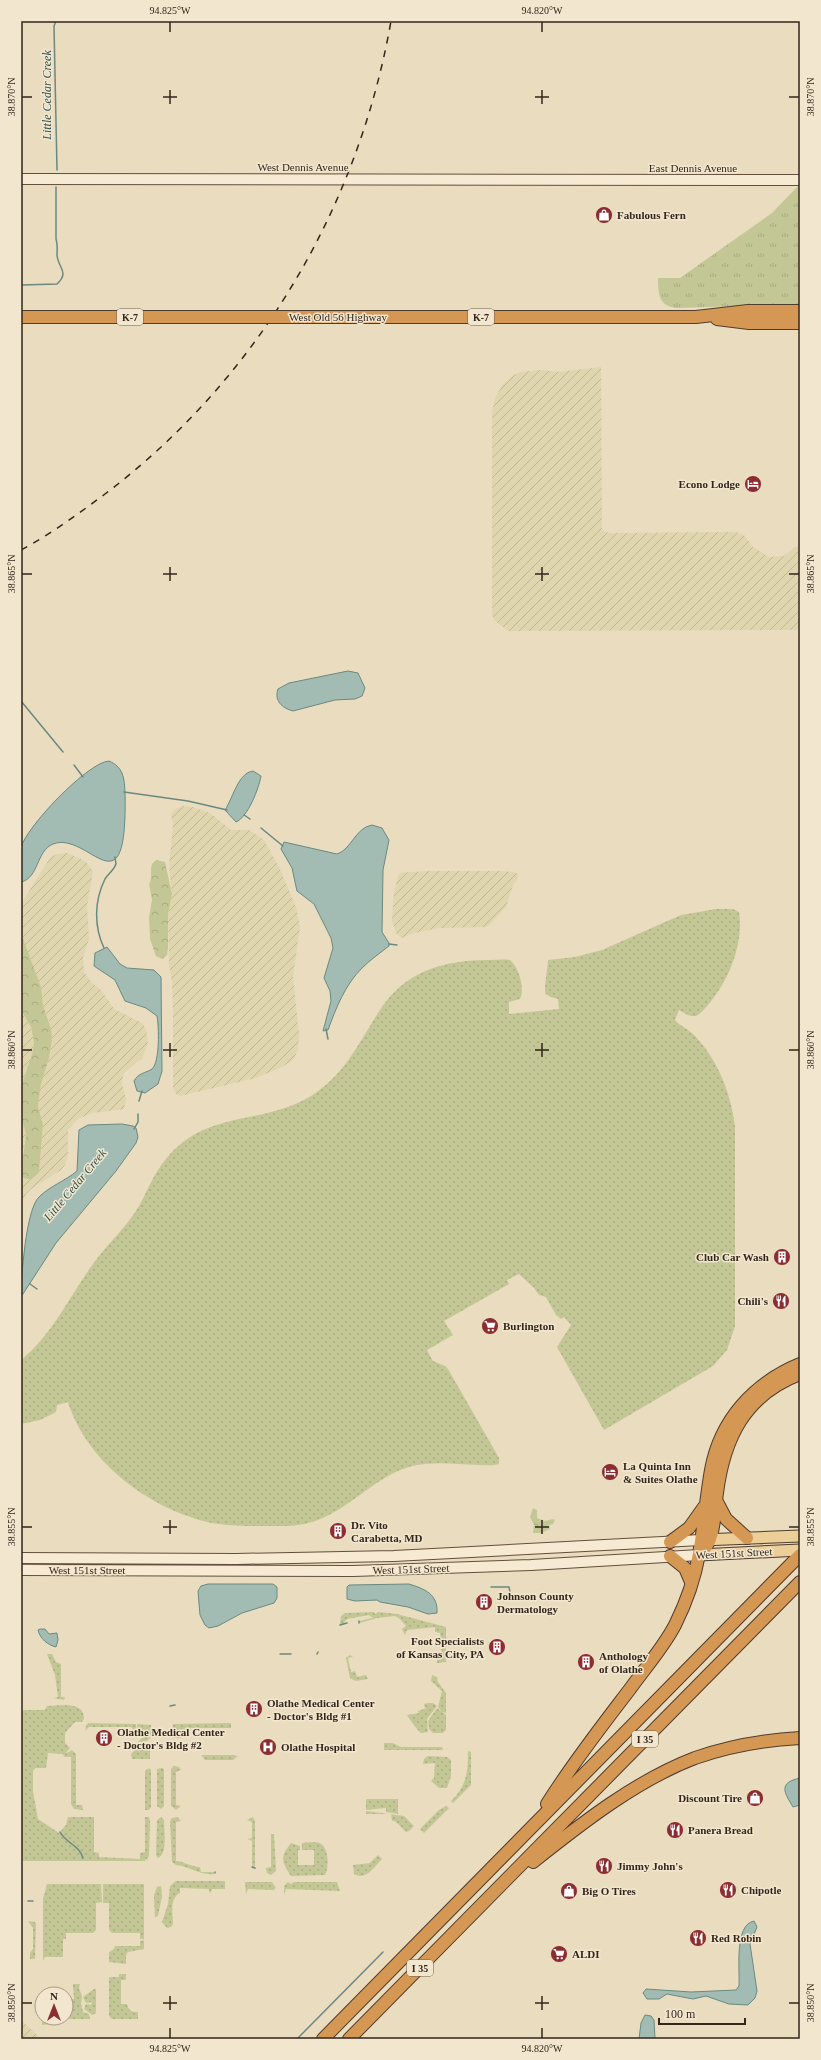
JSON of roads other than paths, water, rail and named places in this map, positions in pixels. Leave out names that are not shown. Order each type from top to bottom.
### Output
[{"type":"highway","name":"K-7","points":[[696,317],[748,311],[800,310]]},
{"type":"highway","name":"West Old 56 Highway","points":[[21,317],[696,317]]},
{"type":"highway","name":"K-7","points":[[696,317],[749,323],[800,323]]},
{"type":"highway","points":[[536,1822],[567,1772],[666,1639],[683,1606],[699,1555],[706,1540],[711,1502],[714,1455],[719,1440],[733,1416],[760,1386],[788,1369],[800,1364]]},
{"type":"highway","points":[[670,1542],[689,1528],[711,1502],[723,1456],[737,1425],[750,1408],[768,1391],[800,1374]]},
{"type":"highway","points":[[711,1502],[726,1519],[747,1538]]},
{"type":"highway","name":"I 35","points":[[323,2039],[800,1555]]},
{"type":"highway","points":[[670,1556],[685,1568],[691,1582]]},
{"type":"highway","name":"I 35","points":[[349,2039],[800,1582]]},
{"type":"highway","points":[[490,1896],[574,1829],[664,1772],[696,1758],[720,1751],[758,1742],[800,1738]]},
{"type":"main road","name":"West Dennis Avenue","points":[[21,179],[585,179]]},
{"type":"main road","name":"East Dennis Avenue","points":[[585,179],[800,180]]},
{"type":"main road","name":"West 151st Street","points":[[21,1558],[221,1559],[394,1556],[800,1536]]},
{"type":"main road","name":"West 151st Street","points":[[21,1570],[353,1571],[531,1565],[670,1556],[800,1550]]},
{"type":"water","points":[[348,671],[358,673],[365,688],[362,696],[355,699],[335,700],[293,711],[282,706],[278,700],[278,689],[289,683]]},
{"type":"water","points":[[109,761],[114,763],[120,769],[124,781],[124,829],[120,851],[113,860],[104,860],[67,843],[53,844],[47,847],[43,852],[35,870],[27,880],[21,882],[21,848],[33,826],[59,797],[87,772],[99,764]]},
{"type":"water","points":[[253,771],[261,776],[258,788],[249,808],[236,822],[225,810],[243,776]]},
{"type":"water","points":[[372,825],[382,828],[389,840],[383,870],[382,932],[389,943],[389,946],[368,962],[356,975],[342,997],[328,1030],[323,1031],[331,1001],[330,991],[324,978],[333,948],[331,938],[314,904],[297,891],[292,868],[281,849],[284,842],[337,854],[346,848],[361,830]]},
{"type":"water","points":[[107,947],[120,964],[127,968],[154,970],[161,977],[162,1071],[158,1084],[145,1093],[137,1091],[134,1081],[140,1075],[152,1069],[155,1065],[158,1052],[157,1016],[146,1008],[125,1001],[115,980],[94,966],[95,953]]},
{"type":"water","points":[[122,1124],[136,1128],[138,1137],[136,1143],[116,1171],[56,1243],[21,1297],[25,1244],[34,1204],[43,1193],[77,1171],[79,1130],[88,1125]]},
{"type":"water","points":[[208,1584],[273,1584],[277,1587],[277,1598],[274,1603],[242,1613],[218,1626],[209,1628],[205,1625],[200,1615],[198,1591],[201,1586]]},
{"type":"water","points":[[409,1584],[425,1590],[433,1597],[437,1607],[437,1613],[428,1614],[408,1607],[380,1602],[377,1600],[355,1601],[347,1599],[347,1587],[349,1585]]},
{"type":"water","points":[[45,1629],[49,1634],[57,1633],[58,1640],[56,1647],[50,1645],[42,1639],[38,1630]]},
{"type":"water","points":[[800,1778],[800,1805],[793,1807],[785,1793],[785,1789],[788,1783]]},
{"type":"water","points":[[754,1921],[757,1927],[750,1944],[757,1991],[755,1998],[748,2005],[729,2004],[706,1996],[693,1999],[667,1994],[659,1999],[647,1999],[643,1993],[646,1989],[691,1992],[736,1990],[739,1986],[739,1949],[743,1930],[748,1924]]},
{"type":"water","points":[[645,2015],[651,2016],[654,2020],[655,2039],[639,2039],[641,2023]]},
{"type":"waterway","name":"Little Cedar Creek","points":[[56,21],[54,26],[57,170]]},
{"type":"waterway","name":"Little Cedar Creek","points":[[21,285],[57,284],[63,276],[57,255],[56,187]]},
{"type":"waterway","name":"Little Cedar Creek","points":[[21,701],[63,752]]},
{"type":"waterway","name":"Little Cedar Creek","points":[[74,765],[83,777]]},
{"type":"waterway","points":[[124,792],[188,801],[227,810]]},
{"type":"waterway","points":[[244,815],[250,819]]},
{"type":"waterway","points":[[261,828],[283,846]]},
{"type":"waterway","name":"Little Cedar Creek","points":[[104,948],[98,931],[97,905],[101,887],[116,864],[115,857]]},
{"type":"waterway","points":[[389,944],[397,945]]},
{"type":"waterway","points":[[326,1029],[328,1039]]},
{"type":"waterway","name":"Little Cedar Creek","points":[[139,1101],[142,1091]]},
{"type":"waterway","name":"Little Cedar Creek","points":[[134,1129],[138,1122],[138,1114]]},
{"type":"waterway","name":"Little Cedar Creek","points":[[30,1284],[37,1289]]},
{"type":"waterway","points":[[491,1587],[509,1587],[510,1592]]},
{"type":"waterway","points":[[340,1625],[347,1623]]},
{"type":"waterway","points":[[280,1654],[291,1654]]},
{"type":"waterway","points":[[170,1706],[175,1705]]},
{"type":"waterway","points":[[60,1832],[79,1850],[83,1858]]},
{"type":"waterway","points":[[28,1901],[33,1901]]},
{"type":"waterway","points":[[297,2039],[383,1952]]},
{"type":"railway","points":[[21,550],[54,531],[105,494],[160,448],[209,398],[254,343],[293,285],[326,223],[354,158],[375,91],[391,21]]},
{"type":"place","name":"Fabulous Fern","points":[[604,215]]},
{"type":"place","name":"Econo Lodge","points":[[753,484]]},
{"type":"place","name":"Club Car Wash","points":[[782,1257]]},
{"type":"place","name":"Chili's","points":[[781,1301]]},
{"type":"place","name":"Burlington","points":[[490,1326]]},
{"type":"place","name":"La Quinta Inn & Suites Olathe","points":[[610,1472]]},
{"type":"place","name":"Dr. Vito Carabetta, MD","points":[[338,1531]]},
{"type":"place","name":"Johnson County Dermatology","points":[[484,1602]]},
{"type":"place","name":"Foot Specialists of Kansas City, PA","points":[[497,1647]]},
{"type":"place","name":"Anthology of Olathe","points":[[586,1662]]},
{"type":"place","name":"Olathe Medical Center - Doctor's Bldg #1","points":[[254,1709]]},
{"type":"place","name":"Olathe Medical Center - Doctor's Bldg #2","points":[[104,1738]]},
{"type":"place","name":"Olathe Hospital","points":[[268,1747]]},
{"type":"place","name":"Discount Tire","points":[[755,1798]]},
{"type":"place","name":"Panera Bread","points":[[675,1830]]},
{"type":"place","name":"Jimmy John's","points":[[604,1866]]},
{"type":"place","name":"Chipotle","points":[[728,1890]]},
{"type":"place","name":"Big O Tires","points":[[569,1891]]},
{"type":"place","name":"Red Robin","points":[[698,1938]]},
{"type":"place","name":"ALDI","points":[[559,1954]]}]
